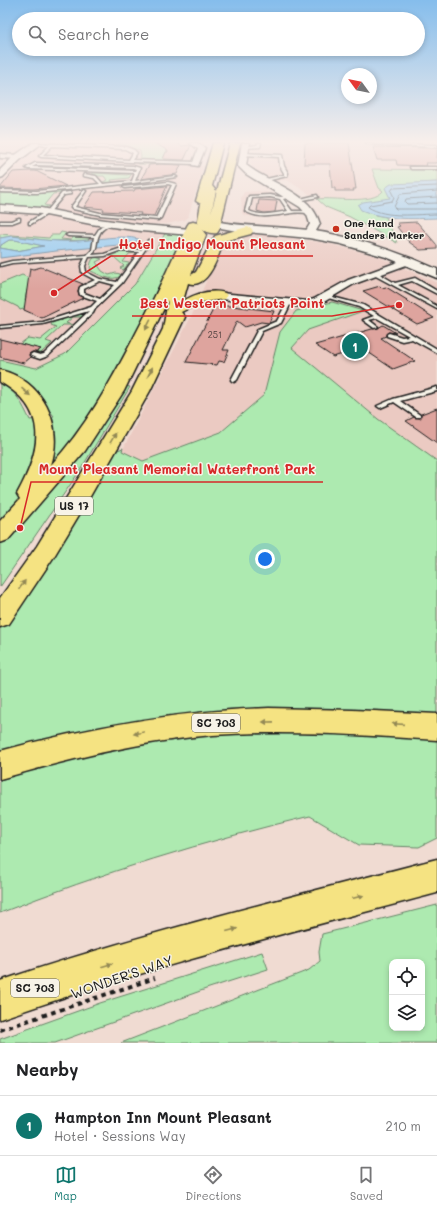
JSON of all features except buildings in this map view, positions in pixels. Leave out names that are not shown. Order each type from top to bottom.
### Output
[{"type":"highway","name":"US 17","points":[[0,534],[76,451],[114,391],[172,278],[192,229],[204,192]]},
{"type":"highway","points":[[210,192],[203,225],[214,227]]},
{"type":"highway","name":"US 17","points":[[0,617],[45,552],[141,390],[181,308],[227,192]]},
{"type":"highway","points":[[171,329],[177,292],[200,235],[192,229]]},
{"type":"highway","points":[[193,280],[202,274],[219,239],[250,230]]},
{"type":"highway","points":[[181,308],[199,298],[220,296]]},
{"type":"highway","points":[[0,375],[13,381],[34,398],[43,417],[46,435],[45,450],[36,481],[24,501],[0,534]]},
{"type":"highway","name":"SC 703","points":[[0,766],[40,753],[148,731],[214,723],[364,722],[437,727]]},
{"type":"highway","name":"SC 703","points":[[0,1000],[70,976],[179,944],[437,876]]},
{"type":"main road","points":[[214,227],[309,234],[358,244],[409,261],[437,274]]},
{"type":"street","points":[[283,192],[295,198],[311,212],[315,224],[314,230],[309,234]]},
{"type":"street","points":[[0,208],[48,212],[108,224],[127,226],[136,222],[141,228],[192,229]]},
{"type":"street","points":[[220,296],[308,304],[328,296],[351,282],[409,261]]},
{"type":"lane","points":[[25,192],[40,192]]},
{"type":"lane","points":[[30,223],[48,212],[63,194],[79,192]]},
{"type":"lane","points":[[84,192],[73,207],[74,208],[136,222],[140,214],[160,215],[171,192]]},
{"type":"lane","points":[[311,212],[291,212],[274,215],[252,214],[247,211],[250,197],[270,196],[295,198],[317,196]]},
{"type":"lane","points":[[282,198],[283,203],[291,212]]},
{"type":"lane","points":[[0,222],[12,222],[19,219]]},
{"type":"lane","points":[[108,224],[98,231],[95,237],[94,250],[84,260],[82,266],[84,272],[99,280],[118,284]]},
{"type":"lane","points":[[68,235],[95,237]]},
{"type":"lane","points":[[33,356],[40,357],[46,355],[91,312],[93,308],[118,284],[149,241]]},
{"type":"lane","points":[[0,265],[89,255],[105,255],[119,250],[142,251]]},
{"type":"lane","points":[[374,273],[437,308]]},
{"type":"lane","points":[[395,284],[413,279],[437,292]]},
{"type":"lane","points":[[99,280],[82,288],[81,291],[82,294],[101,301]]},
{"type":"lane","points":[[328,296],[361,306],[437,351]]},
{"type":"lane","points":[[234,380],[260,330],[279,322],[289,303]]},
{"type":"lane","points":[[0,327],[43,323],[93,308]]},
{"type":"lane","points":[[376,327],[365,320],[378,316]]},
{"type":"lane","points":[[389,335],[402,339],[413,337]]},
{"type":"lane","points":[[380,406],[395,400],[437,389]]},
{"type":"lane","points":[[395,400],[418,416]]},
{"type":"path","name":"WONDER'S WAY","points":[[0,1030],[162,976]]},
{"type":"shaded area","points":[[0,192],[196,192],[188,217],[185,220],[167,224],[103,221],[44,208],[48,206],[43,206],[51,195],[63,192],[31,194],[0,193]]},
{"type":"shaded area","points":[[244,192],[262,192],[278,195],[282,209],[280,217],[247,216],[242,214],[241,198]]},
{"type":"shaded area","points":[[305,192],[382,192],[380,195],[368,199],[317,199]]},
{"type":"shaded area","points":[[0,210],[35,212],[111,227],[166,232],[135,284],[65,354],[36,368],[0,360]]},
{"type":"shaded area","points":[[263,234],[326,243],[377,256],[437,283],[437,465],[264,395],[221,432],[143,461],[122,451],[193,313],[222,243],[237,235]]},
{"type":"green space","points":[[63,192],[53,194],[44,205],[49,206],[44,208],[0,206],[0,193],[31,194]]},
{"type":"green space","points":[[382,192],[398,192],[391,198],[382,200],[375,215],[386,217],[397,243],[350,217],[326,207],[317,199],[352,200],[370,198]]},
{"type":"green space","points":[[61,232],[66,233],[61,239],[71,240],[74,236],[89,238],[88,240],[52,241],[12,236],[0,238],[0,234],[49,238],[51,235],[59,235]]},
{"type":"green space","points":[[166,232],[178,233],[182,236],[155,298],[134,340],[110,382],[130,387],[81,469],[0,587],[0,384],[15,394],[30,420],[54,416],[27,383],[0,370],[0,360],[36,368],[65,354],[135,284]]},
{"type":"green space","points":[[9,240],[45,246],[17,251],[0,248],[1,245]]},
{"type":"green space","points":[[122,252],[136,253],[129,254],[123,262],[129,263],[123,270],[120,268],[124,266],[114,257],[109,256]]},
{"type":"green space","points":[[95,257],[102,259],[96,262],[102,271],[109,275],[116,273],[120,274],[121,276],[117,278],[109,278],[91,271],[90,267],[92,259]]},
{"type":"green space","points":[[22,275],[36,281],[35,289],[27,290],[25,300],[33,300],[33,306],[20,310],[18,307],[0,298],[0,284]]},
{"type":"green space","points":[[332,302],[363,311],[308,330],[292,348],[378,419],[437,461],[437,838],[419,847],[359,845],[310,816],[192,847],[115,871],[0,913],[0,629],[50,559],[112,452],[123,448],[122,451],[143,461],[221,432],[264,395],[280,332],[296,311]]},
{"type":"green space","points":[[82,312],[86,314],[82,317],[73,317],[66,323],[73,325],[63,325],[46,341],[52,343],[41,353],[36,353],[41,349],[20,344],[28,338],[40,340],[56,327],[51,325],[52,323]]},
{"type":"green space","points":[[437,905],[437,1043],[121,1043],[309,970],[320,961],[319,952],[322,934]]},
{"type":"green space","points":[[262,952],[268,969],[206,989],[55,1043],[0,1043],[0,1039],[100,1003]]},
{"type":"water","points":[[387,192],[437,192],[437,218],[408,219],[379,216],[361,210],[358,205],[363,202],[390,198]]},
{"type":"water","points":[[12,236],[61,241],[77,241],[124,237],[140,240],[129,244],[0,258],[0,238]],"holes":[[[9,240],[44,246],[17,251],[0,248],[1,245]]]},
{"type":"place","name":"One Hand Sanders Marker","points":[[336,229]]},
{"type":"place","name":"Hotel Indigo Mount Pleasant","points":[[54,293]]},
{"type":"place","name":"Best Western Patriots Point","points":[[399,305]]},
{"type":"place","name":"Hampton Inn Mount Pleasant","points":[[355,346]]},
{"type":"place","name":"Mount Pleasant Memorial Waterfront Park","points":[[20,528]]}]
